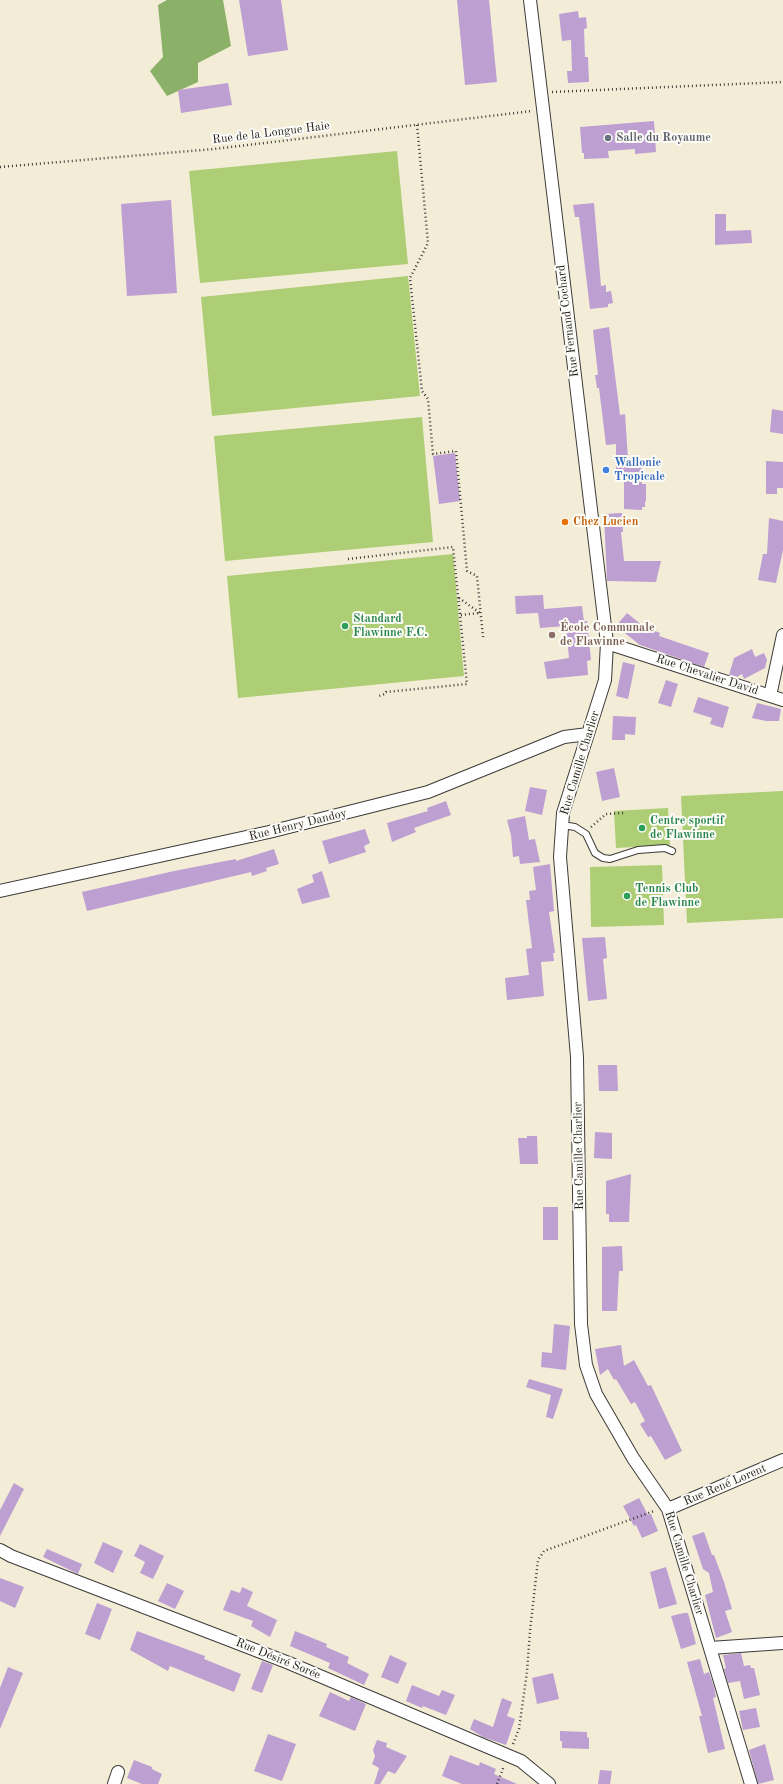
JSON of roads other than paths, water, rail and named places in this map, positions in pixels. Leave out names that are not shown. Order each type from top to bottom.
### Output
[{"type":"street","name":"Rue Fernand Cochard","points":[[530,0],[607,643]]},
{"type":"street","points":[[770,696],[783,635]]},
{"type":"street","name":"Rue Chevalier David","points":[[607,643],[783,700]]},
{"type":"street","name":"Rue Camille Charlier","points":[[607,643],[605,680],[574,776],[562,824],[560,857],[577,1057],[581,1324],[586,1365],[596,1394],[633,1458],[667,1508],[751,1784]]},
{"type":"street","name":"Rue Henry Dandoy","points":[[0,891],[268,832],[428,792],[564,737],[588,734]]},
{"type":"street","name":"Rue René Lorent","points":[[667,1508],[783,1460]]},
{"type":"street","name":"Rue Désiré Sorée","points":[[0,1550],[11,1556],[289,1663],[521,1761],[549,1784]]},
{"type":"street","points":[[710,1648],[783,1643]]},
{"type":"street","points":[[114,1784],[118,1772]]},
{"type":"lane","points":[[562,824],[575,827],[586,834],[595,853],[603,858],[610,859],[638,850],[665,848],[672,851]]},
{"type":"place","name":"Salle du Royaume","points":[[608,138]]},
{"type":"place","name":"Wallonie Tropicale","points":[[606,470]]},
{"type":"place","name":"Chez Lucien","points":[[565,522]]},
{"type":"place","name":"Standard Flawinne F.C.","points":[[345,626]]},
{"type":"place","name":"École Communale de Flawinne","points":[[552,635]]},
{"type":"place","name":"Centre sportif de Flawinne","points":[[642,828]]},
{"type":"place","name":"Tennis Club de Flawinne","points":[[627,896]]}]
